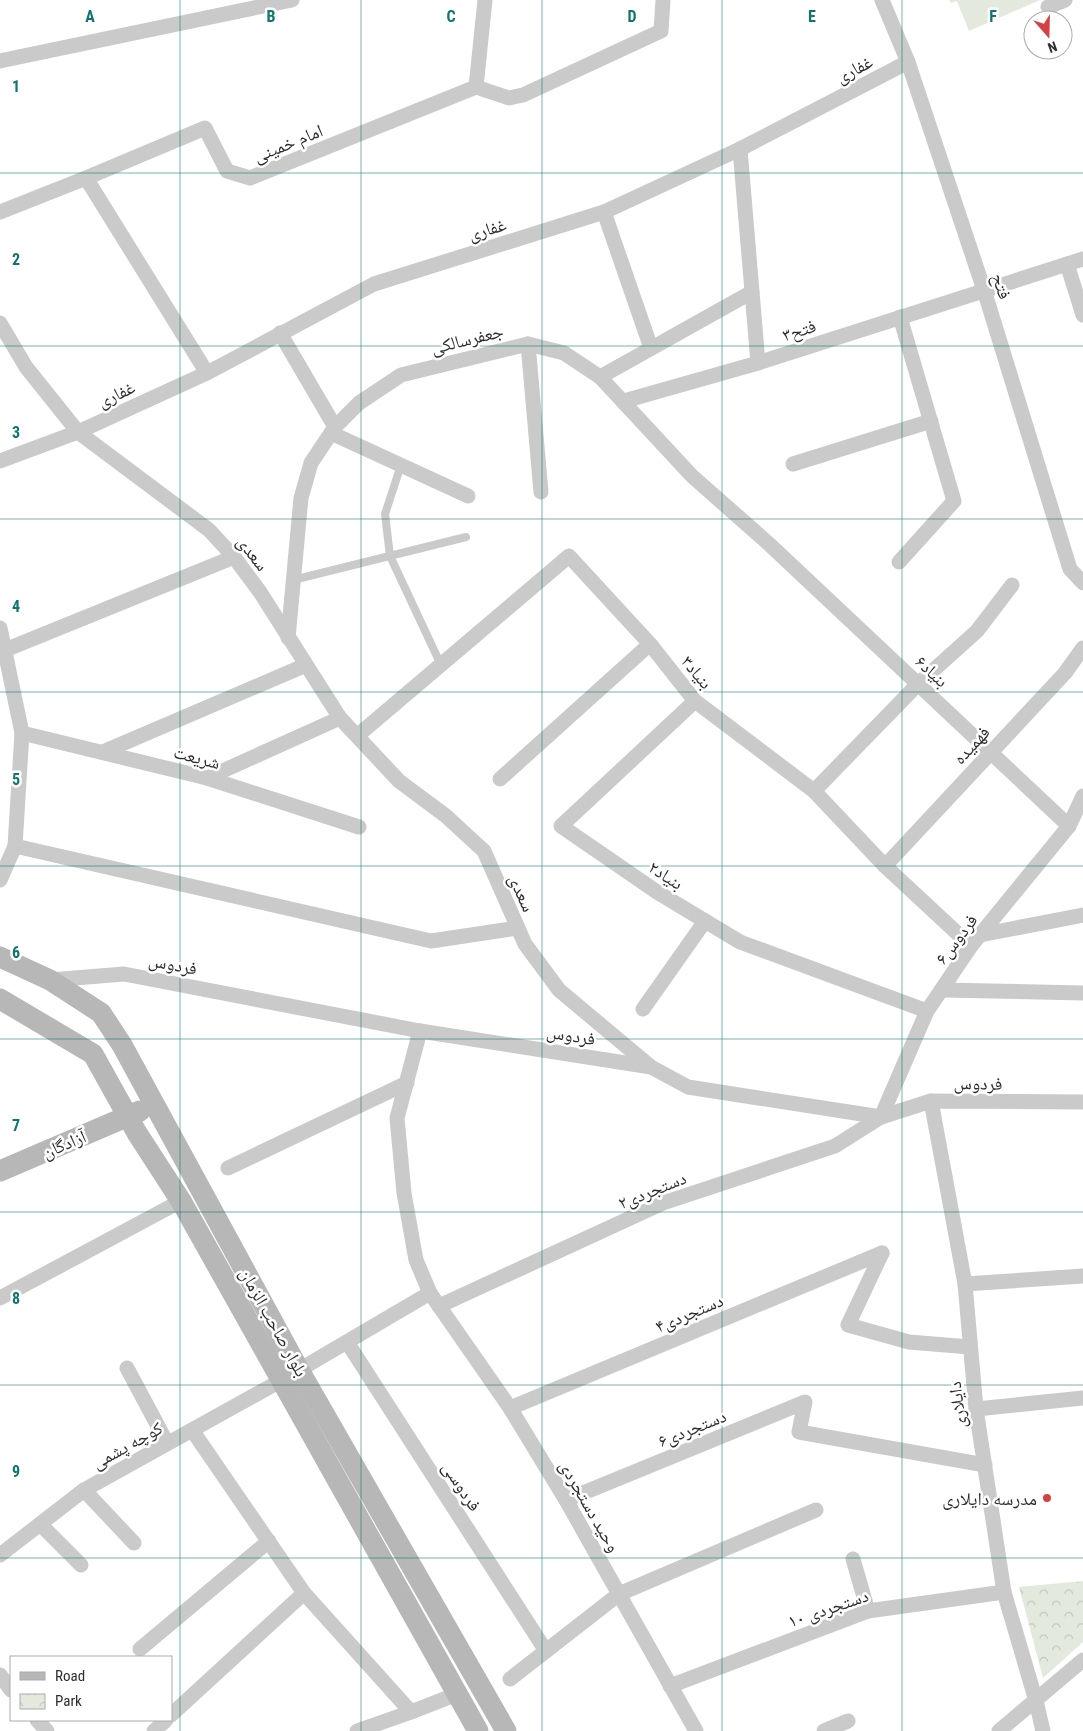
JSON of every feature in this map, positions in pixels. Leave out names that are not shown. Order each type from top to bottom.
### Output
[{"type":"main road","name":"بلوار صاحب الزمان","points":[[0,957],[50,980],[101,1013],[122,1045],[154,1104],[291,1375],[478,1731]]},
{"type":"main road","name":"بلوار صاحب الزمان","points":[[0,999],[93,1054],[137,1133],[291,1375],[506,1731]]},
{"type":"main road","name":"آزادگان","points":[[0,1171],[154,1104]]},
{"type":"street","points":[[0,61],[273,2],[292,0]]},
{"type":"street","points":[[471,0],[484,7],[476,86],[508,98],[523,95],[661,31],[663,0]]},
{"type":"street","name":"فتح","points":[[882,0],[908,62],[984,290],[1070,570],[1083,583]]},
{"type":"street","points":[[1048,7],[1065,0]]},
{"type":"street","name":"غفاری","points":[[0,461],[78,432],[207,373],[374,284],[604,212],[740,150],[908,62]]},
{"type":"street","name":"امام خمینی","points":[[0,212],[206,128],[227,171],[250,178],[476,86]]},
{"type":"street","points":[[740,150],[758,363]]},
{"type":"street","points":[[86,178],[207,373]]},
{"type":"street","points":[[604,212],[651,348]]},
{"type":"street","name":"فتح۳","points":[[624,401],[758,363],[1083,259]]},
{"type":"street","points":[[1067,264],[1083,315]]},
{"type":"street","points":[[600,377],[752,292]]},
{"type":"street","points":[[899,562],[954,501],[900,317]]},
{"type":"street","points":[[0,323],[26,367],[78,432]]},
{"type":"street","points":[[280,334],[333,430],[401,465],[468,496]]},
{"type":"street","points":[[528,344],[541,492]]},
{"type":"street","name":"جعفرسالکی","points":[[288,638],[302,498],[311,463],[333,430],[359,403],[402,375],[528,344],[564,353],[600,377],[692,476],[769,544]]},
{"type":"street","points":[[793,464],[931,421]]},
{"type":"street","name":"سعدی","points":[[78,432],[209,530],[234,557],[260,592],[340,718],[399,781],[446,816],[484,851],[525,944],[559,990],[651,1067]]},
{"type":"street","name":"بنیاد۶","points":[[769,544],[1069,826]]},
{"type":"street","name":"بنیاد۳","points":[[441,666],[569,556],[650,644],[695,701],[814,791],[885,866],[976,941]]},
{"type":"street","points":[[4,650],[234,557]]},
{"type":"street","points":[[814,791],[918,684],[976,631],[1012,585]]},
{"type":"street","points":[[0,628],[22,733],[15,846],[0,880]]},
{"type":"street","points":[[500,779],[650,644]]},
{"type":"street","name":"فهمیده","points":[[885,866],[990,751],[1065,673],[1083,648]]},
{"type":"street","points":[[103,752],[306,666]]},
{"type":"street","points":[[357,736],[441,666]]},
{"type":"street","name":"بنیاد۲","points":[[695,701],[561,826],[657,892],[740,942],[927,1012]]},
{"type":"street","points":[[207,778],[340,718]]},
{"type":"street","name":"شریعت","points":[[22,733],[207,778],[359,827]]},
{"type":"street","name":"فردوس۶","points":[[881,1117],[927,1012],[976,941],[1069,826],[1083,796]]},
{"type":"street","points":[[15,846],[431,941],[518,928]]},
{"type":"street","points":[[976,941],[1083,916]]},
{"type":"street","points":[[643,1009],[704,921]]},
{"type":"street","name":"فردوس","points":[[50,980],[124,974],[420,1031],[651,1067],[688,1087],[881,1117],[931,1101],[1083,1102]]},
{"type":"street","points":[[942,990],[1083,992]]},
{"type":"street","points":[[420,1031],[397,1118],[404,1192],[416,1260],[430,1293]]},
{"type":"street","points":[[228,1168],[407,1083]]},
{"type":"street","name":"دایلاری","points":[[931,1101],[964,1284],[976,1409],[1004,1592],[1043,1731]]},
{"type":"street","name":"دستجردی۲","points":[[439,1306],[664,1203],[835,1146],[881,1117]]},
{"type":"street","points":[[0,1298],[181,1201]]},
{"type":"street","name":"دستجردی۴","points":[[510,1408],[882,1252],[848,1325],[909,1342],[970,1347]]},
{"type":"street","points":[[964,1284],[1083,1276]]},
{"type":"street","name":"وحید دستجردی","points":[[430,1293],[510,1408],[566,1500],[696,1731]]},
{"type":"street","name":"کوچه پشمی","points":[[0,1555],[84,1490],[291,1375],[430,1293]]},
{"type":"street","name":"فردوسی","points":[[347,1342],[546,1651]]},
{"type":"street","points":[[127,1368],[168,1443]]},
{"type":"street","points":[[976,1409],[1083,1398]]},
{"type":"street","name":"دستجردی۶","points":[[566,1500],[805,1402],[799,1432],[984,1465]]},
{"type":"street","points":[[192,1430],[304,1592],[412,1712]]},
{"type":"street","points":[[84,1490],[134,1543]]},
{"type":"street","points":[[510,1679],[619,1594],[816,1510]]},
{"type":"street","points":[[40,1524],[81,1565]]},
{"type":"street","points":[[140,1649],[269,1541]]},
{"type":"street","points":[[853,1560],[868,1611]]},
{"type":"street","points":[[172,1714],[304,1592]]},
{"type":"street","name":"دستجردی ۱۰","points":[[670,1686],[868,1611],[1004,1592]]},
{"type":"street","points":[[1000,1731],[1083,1660]]},
{"type":"street","points":[[0,1675],[10,1689]]},
{"type":"street","points":[[357,1731],[457,1694]]},
{"type":"street","points":[[38,1721],[47,1731]]},
{"type":"street","points":[[154,1731],[165,1721]]},
{"type":"street","points":[[824,1731],[848,1721]]},
{"type":"lane","points":[[401,465],[385,514],[390,556],[441,666]]},
{"type":"lane","points":[[293,580],[466,537]]},
{"type":"green space","points":[[949,0],[1040,0],[969,31],[957,1],[951,3]]},
{"type":"green space","points":[[1083,1581],[1083,1642],[1043,1678],[1019,1587]]},
{"type":"place","name":"مدرسه دایلاری","points":[[1047,1498]]}]
